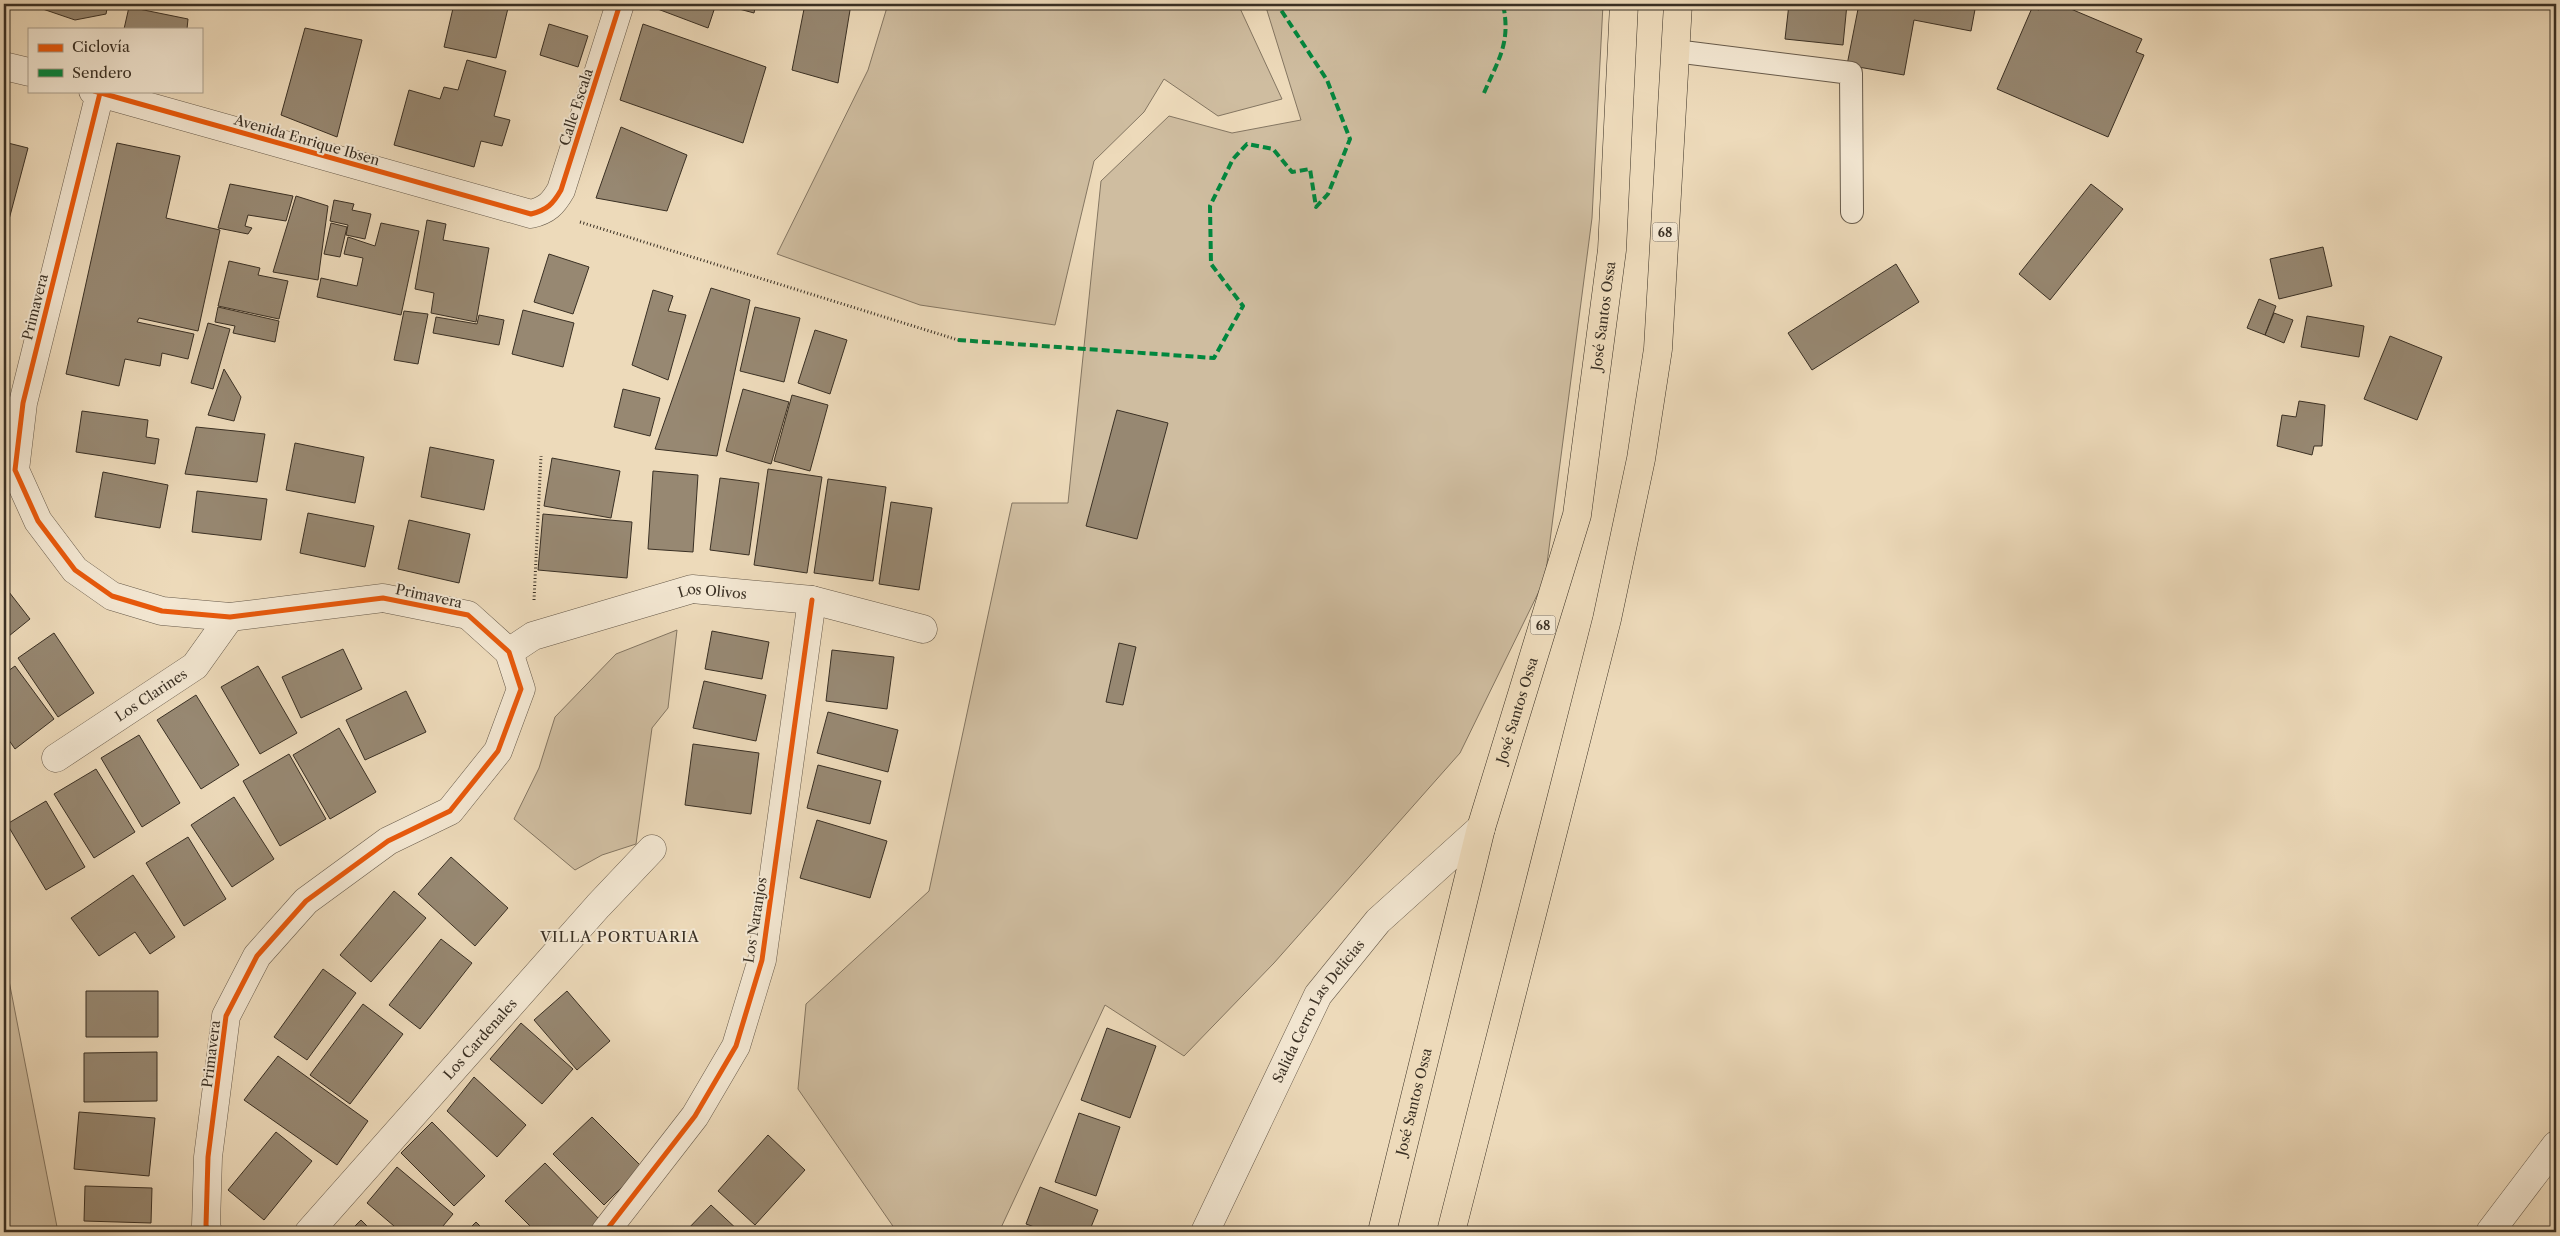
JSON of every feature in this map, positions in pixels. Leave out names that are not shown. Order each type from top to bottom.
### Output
[{"type":"highway","name":"José Santos Ossa","points":[[1382,1232],[1481,828],[1577,515],[1612,250],[1624,4]]},
{"type":"highway","name":"68","points":[[1451,1232],[1607,619],[1641,459],[1658,349],[1678,4]]},
{"type":"street","name":"Calle Escala","points":[[543,211],[553,203],[561,190],[620,4]]},
{"type":"street","points":[[4,66],[28,72]]},
{"type":"street","name":"Avenida Enrique Ibsen","points":[[97,92],[519,212],[531,214],[543,211]]},
{"type":"street","name":"Primavera","points":[[97,92],[23,402],[15,470],[38,521],[75,570],[112,596],[162,611],[230,617],[383,598],[468,615],[509,652],[521,689],[498,751],[450,811],[388,841],[306,901],[257,956],[226,1016],[208,1157],[208,1232]]},
{"type":"street","name":"Los Olivos","points":[[509,652],[533,636],[692,589],[812,600],[923,629]]},
{"type":"street","name":"Los Naranjos","points":[[605,1232],[695,1116],[736,1046],[762,960],[812,600]]},
{"type":"street","name":"Los Clarines","points":[[56,758],[195,666],[230,617]]},
{"type":"street","name":"Salida Cerro Las Delicias","points":[[1205,1232],[1318,995],[1378,921],[1481,828]]},
{"type":"street","name":"Los Cardenales","points":[[309,1232],[591,913],[652,849]]},
{"type":"street","points":[[2490,1232],[2553,1156]]},
{"type":"lane","points":[[1675,51],[1851,73],[1852,212]]},
{"type":"path","points":[[543,211],[958,340]]},
{"type":"path","points":[[533,636],[541,456]]},
{"type":"shaded area","points":[[888,4],[1238,4],[1282,99],[1218,116],[1164,79],[1144,112],[1094,161],[1055,325],[920,305],[777,254],[868,70]]},
{"type":"shaded area","points":[[1265,4],[1603,4],[1592,218],[1545,579],[1460,753],[1274,963],[1184,1056],[1105,1005],[999,1232],[897,1232],[798,1089],[806,1004],[929,891],[1012,503],[1068,503],[1101,181],[1169,116],[1232,133],[1301,120]]},
{"type":"shaded area","points":[[677,630],[668,708],[652,728],[636,844],[602,855],[575,870],[514,819],[539,768],[555,717],[616,654]]},
{"type":"shaded area","points":[[4,955],[58,1232],[4,1232]]},
{"type":"building","points":[[28,4],[108,4],[106,14],[75,20]]},
{"type":"building","points":[[454,4],[509,4],[496,58],[444,47]]},
{"type":"building","points":[[657,4],[716,4],[708,28],[655,8]]},
{"type":"building","points":[[729,4],[756,4],[754,13],[728,6]]},
{"type":"building","points":[[805,4],[851,4],[838,83],[792,70]]},
{"type":"building","points":[[1789,4],[1847,4],[1843,45],[1785,39]]},
{"type":"building","points":[[1859,4],[1976,4],[1971,31],[1914,20],[1904,75],[1847,65]]},
{"type":"building","points":[[2041,4],[2059,4],[2142,39],[2136,52],[2144,55],[2108,137],[1997,89],[2032,8],[2039,10]]},
{"type":"building","points":[[129,7],[188,19],[187,28],[124,28]]},
{"type":"building","points":[[549,24],[588,36],[578,67],[540,55]]},
{"type":"building","points":[[643,24],[766,67],[743,143],[620,100]]},
{"type":"building","points":[[305,28],[362,40],[337,137],[281,115]]},
{"type":"building","points":[[467,60],[506,71],[494,116],[510,120],[502,146],[481,141],[474,167],[394,145],[409,90],[440,99],[444,87],[458,90]]},
{"type":"building","points":[[621,127],[687,155],[667,211],[596,198]]},
{"type":"building","points":[[4,142],[28,148],[7,227],[4,227]]},
{"type":"building","points":[[117,143],[180,156],[166,218],[220,230],[198,331],[139,318],[137,322],[194,334],[188,359],[162,353],[160,366],[125,359],[119,386],[66,374]]},
{"type":"building","points":[[230,184],[293,196],[286,221],[248,215],[245,226],[252,228],[248,234],[218,228]]},
{"type":"building","points":[[2091,184],[2123,209],[2050,300],[2019,274]]},
{"type":"building","points":[[296,196],[328,206],[318,280],[273,272]]},
{"type":"building","points":[[334,200],[354,204],[352,210],[371,214],[365,239],[346,235],[348,225],[330,221]]},
{"type":"building","points":[[427,220],[446,224],[443,240],[489,248],[476,322],[431,313],[434,293],[415,289]]},
{"type":"building","points":[[331,223],[347,227],[340,257],[324,254]]},
{"type":"building","points":[[381,223],[419,231],[401,315],[317,297],[321,278],[357,286],[363,258],[344,254],[348,237],[375,246]]},
{"type":"building","points":[[2323,247],[2332,286],[2279,299],[2270,259]]},
{"type":"building","points":[[549,254],[589,267],[573,314],[534,302]]},
{"type":"building","points":[[229,261],[260,268],[258,275],[288,281],[279,319],[218,306]]},
{"type":"building","points":[[1896,264],[1919,302],[1812,370],[1788,333]]},
{"type":"building","points":[[711,288],[750,300],[717,456],[655,449]]},
{"type":"building","points":[[653,290],[673,296],[668,311],[686,315],[668,380],[632,365]]},
{"type":"building","points":[[2259,299],[2276,306],[2265,335],[2247,328]]},
{"type":"building","points":[[218,307],[279,321],[275,342],[233,333],[235,326],[215,322]]},
{"type":"building","points":[[755,307],[800,318],[784,382],[740,371]]},
{"type":"building","points":[[523,310],[574,323],[563,367],[512,354]]},
{"type":"building","points":[[404,311],[428,314],[418,364],[394,360]]},
{"type":"building","points":[[2274,313],[2293,320],[2284,343],[2265,335]]},
{"type":"building","points":[[479,315],[504,320],[499,345],[433,333],[436,317],[477,324]]},
{"type":"building","points":[[2307,316],[2364,326],[2359,357],[2301,347]]},
{"type":"building","points":[[208,323],[230,329],[213,389],[191,383]]},
{"type":"building","points":[[815,330],[847,340],[830,394],[798,383]]},
{"type":"building","points":[[2390,336],[2442,357],[2417,420],[2364,399]]},
{"type":"building","points":[[224,369],[241,397],[234,421],[208,415]]},
{"type":"building","points":[[623,389],[660,398],[650,436],[614,427]]},
{"type":"building","points":[[743,389],[789,402],[771,464],[726,451]]},
{"type":"building","points":[[792,395],[828,405],[810,471],[774,461]]},
{"type":"building","points":[[2299,401],[2325,405],[2322,446],[2314,446],[2312,455],[2277,446],[2282,415],[2296,417]]},
{"type":"building","points":[[1117,410],[1168,423],[1137,539],[1086,526]]},
{"type":"building","points":[[82,411],[148,420],[146,437],[159,439],[155,464],[76,452]]},
{"type":"building","points":[[196,427],[265,434],[257,482],[185,474]]},
{"type":"building","points":[[295,443],[364,457],[355,503],[286,490]]},
{"type":"building","points":[[430,447],[494,460],[484,510],[421,497]]},
{"type":"building","points":[[552,458],[620,471],[611,518],[544,506]]},
{"type":"building","points":[[768,469],[822,477],[807,573],[754,565]]},
{"type":"building","points":[[653,471],[698,475],[693,552],[648,549]]},
{"type":"building","points":[[103,472],[168,485],[160,528],[95,517]]},
{"type":"building","points":[[720,478],[759,483],[749,555],[710,550]]},
{"type":"building","points":[[828,479],[886,487],[873,581],[814,573]]},
{"type":"building","points":[[197,491],[267,499],[261,540],[192,532]]},
{"type":"building","points":[[891,502],[932,508],[919,590],[879,584]]},
{"type":"building","points":[[308,513],[374,526],[365,567],[300,553]]},
{"type":"building","points":[[543,514],[632,522],[627,578],[538,570]]},
{"type":"building","points":[[409,520],[470,534],[459,583],[398,569]]},
{"type":"building","points":[[9,592],[30,619],[4,640],[4,596]]},
{"type":"building","points":[[712,631],[769,642],[762,679],[705,669]]},
{"type":"building","points":[[54,633],[94,693],[58,717],[18,658]]},
{"type":"building","points":[[1119,643],[1136,647],[1123,705],[1106,702]]},
{"type":"building","points":[[343,649],[362,689],[301,718],[282,677]]},
{"type":"building","points":[[832,650],[894,657],[887,709],[826,701]]},
{"type":"building","points":[[15,666],[54,719],[15,749],[4,733],[4,674]]},
{"type":"building","points":[[258,666],[297,733],[260,754],[221,687]]},
{"type":"building","points":[[704,681],[766,695],[756,741],[693,728]]},
{"type":"building","points":[[406,691],[426,732],[365,760],[346,720]]},
{"type":"building","points":[[196,695],[239,765],[201,789],[157,720]]},
{"type":"building","points":[[828,712],[898,730],[888,772],[817,753]]},
{"type":"building","points":[[339,728],[376,792],[330,819],[293,755]]},
{"type":"building","points":[[139,735],[180,803],[142,827],[101,758]]},
{"type":"building","points":[[693,744],[759,753],[751,814],[685,805]]},
{"type":"building","points":[[289,754],[326,819],[280,846],[243,781]]},
{"type":"building","points":[[818,765],[881,781],[870,824],[807,808]]},
{"type":"building","points":[[96,769],[135,832],[94,858],[54,794]]},
{"type":"building","points":[[234,797],[274,859],[232,887],[191,825]]},
{"type":"building","points":[[46,801],[85,867],[46,890],[7,824]]},
{"type":"building","points":[[817,820],[887,841],[870,898],[800,878]]},
{"type":"building","points":[[188,837],[226,899],[184,926],[146,863]]},
{"type":"building","points":[[451,857],[508,908],[475,946],[418,894]]},
{"type":"building","points":[[133,875],[175,937],[150,954],[135,932],[99,956],[71,918]]},
{"type":"building","points":[[394,891],[426,918],[371,982],[340,955]]},
{"type":"building","points":[[441,939],[472,963],[420,1029],[389,1005]]},
{"type":"building","points":[[323,969],[356,993],[307,1060],[274,1037]]},
{"type":"building","points":[[86,991],[158,991],[158,1037],[86,1037]]},
{"type":"building","points":[[567,991],[610,1041],[577,1070],[534,1020]]},
{"type":"building","points":[[363,1004],[403,1034],[350,1104],[310,1075]]},
{"type":"building","points":[[521,1023],[573,1069],[542,1104],[490,1059]]},
{"type":"building","points":[[1107,1028],[1156,1046],[1130,1118],[1081,1100]]},
{"type":"building","points":[[157,1052],[157,1101],[84,1102],[84,1053]]},
{"type":"building","points":[[278,1056],[368,1121],[337,1165],[244,1100]]},
{"type":"building","points":[[474,1077],[526,1125],[497,1157],[447,1111]]},
{"type":"building","points":[[79,1112],[155,1118],[149,1176],[74,1169]]},
{"type":"building","points":[[1079,1113],[1120,1127],[1096,1196],[1055,1182]]},
{"type":"building","points":[[592,1117],[642,1167],[604,1205],[553,1154]]},
{"type":"building","points":[[432,1122],[485,1176],[454,1206],[401,1153]]},
{"type":"building","points":[[276,1132],[312,1161],[264,1220],[228,1190]]},
{"type":"building","points":[[768,1135],[805,1170],[755,1225],[718,1191]]},
{"type":"building","points":[[545,1163],[601,1221],[589,1232],[536,1232],[505,1201]]},
{"type":"building","points":[[397,1167],[453,1214],[438,1232],[401,1232],[367,1203]]},
{"type":"building","points":[[85,1186],[152,1188],[151,1223],[84,1221]]},
{"type":"building","points":[[1040,1187],[1098,1210],[1089,1232],[1048,1232],[1026,1224]]},
{"type":"building","points":[[711,1205],[740,1232],[685,1232]]},
{"type":"building","points":[[361,1220],[373,1232],[349,1232]]},
{"type":"building","points":[[476,1222],[486,1232],[466,1232]]},
{"type":"marked path","points":[[958,340],[1214,358],[1243,306],[1211,264],[1210,206],[1233,159],[1247,144],[1273,149],[1292,172],[1310,169],[1316,207],[1328,194],[1350,139],[1327,80],[1277,4]]},
{"type":"marked path","points":[[1484,93],[1502,50],[1506,29],[1503,4]]},
{"type":"cycle path","points":[[98,92],[531,214],[549,206],[561,190],[620,4]]},
{"type":"cycle path","points":[[100,93],[23,403],[15,470],[38,521],[75,570],[112,596],[162,611],[230,617],[383,598],[468,615],[509,652],[521,689],[498,751],[450,811],[388,841],[306,901],[257,956],[226,1016],[208,1157],[206,1225],[208,1232]]},
{"type":"cycle path","points":[[605,1232],[695,1116],[736,1046],[762,960],[812,600]]},
{"type":"district","name":"VILLA PORTUARIA","points":[[620,936]]}]
